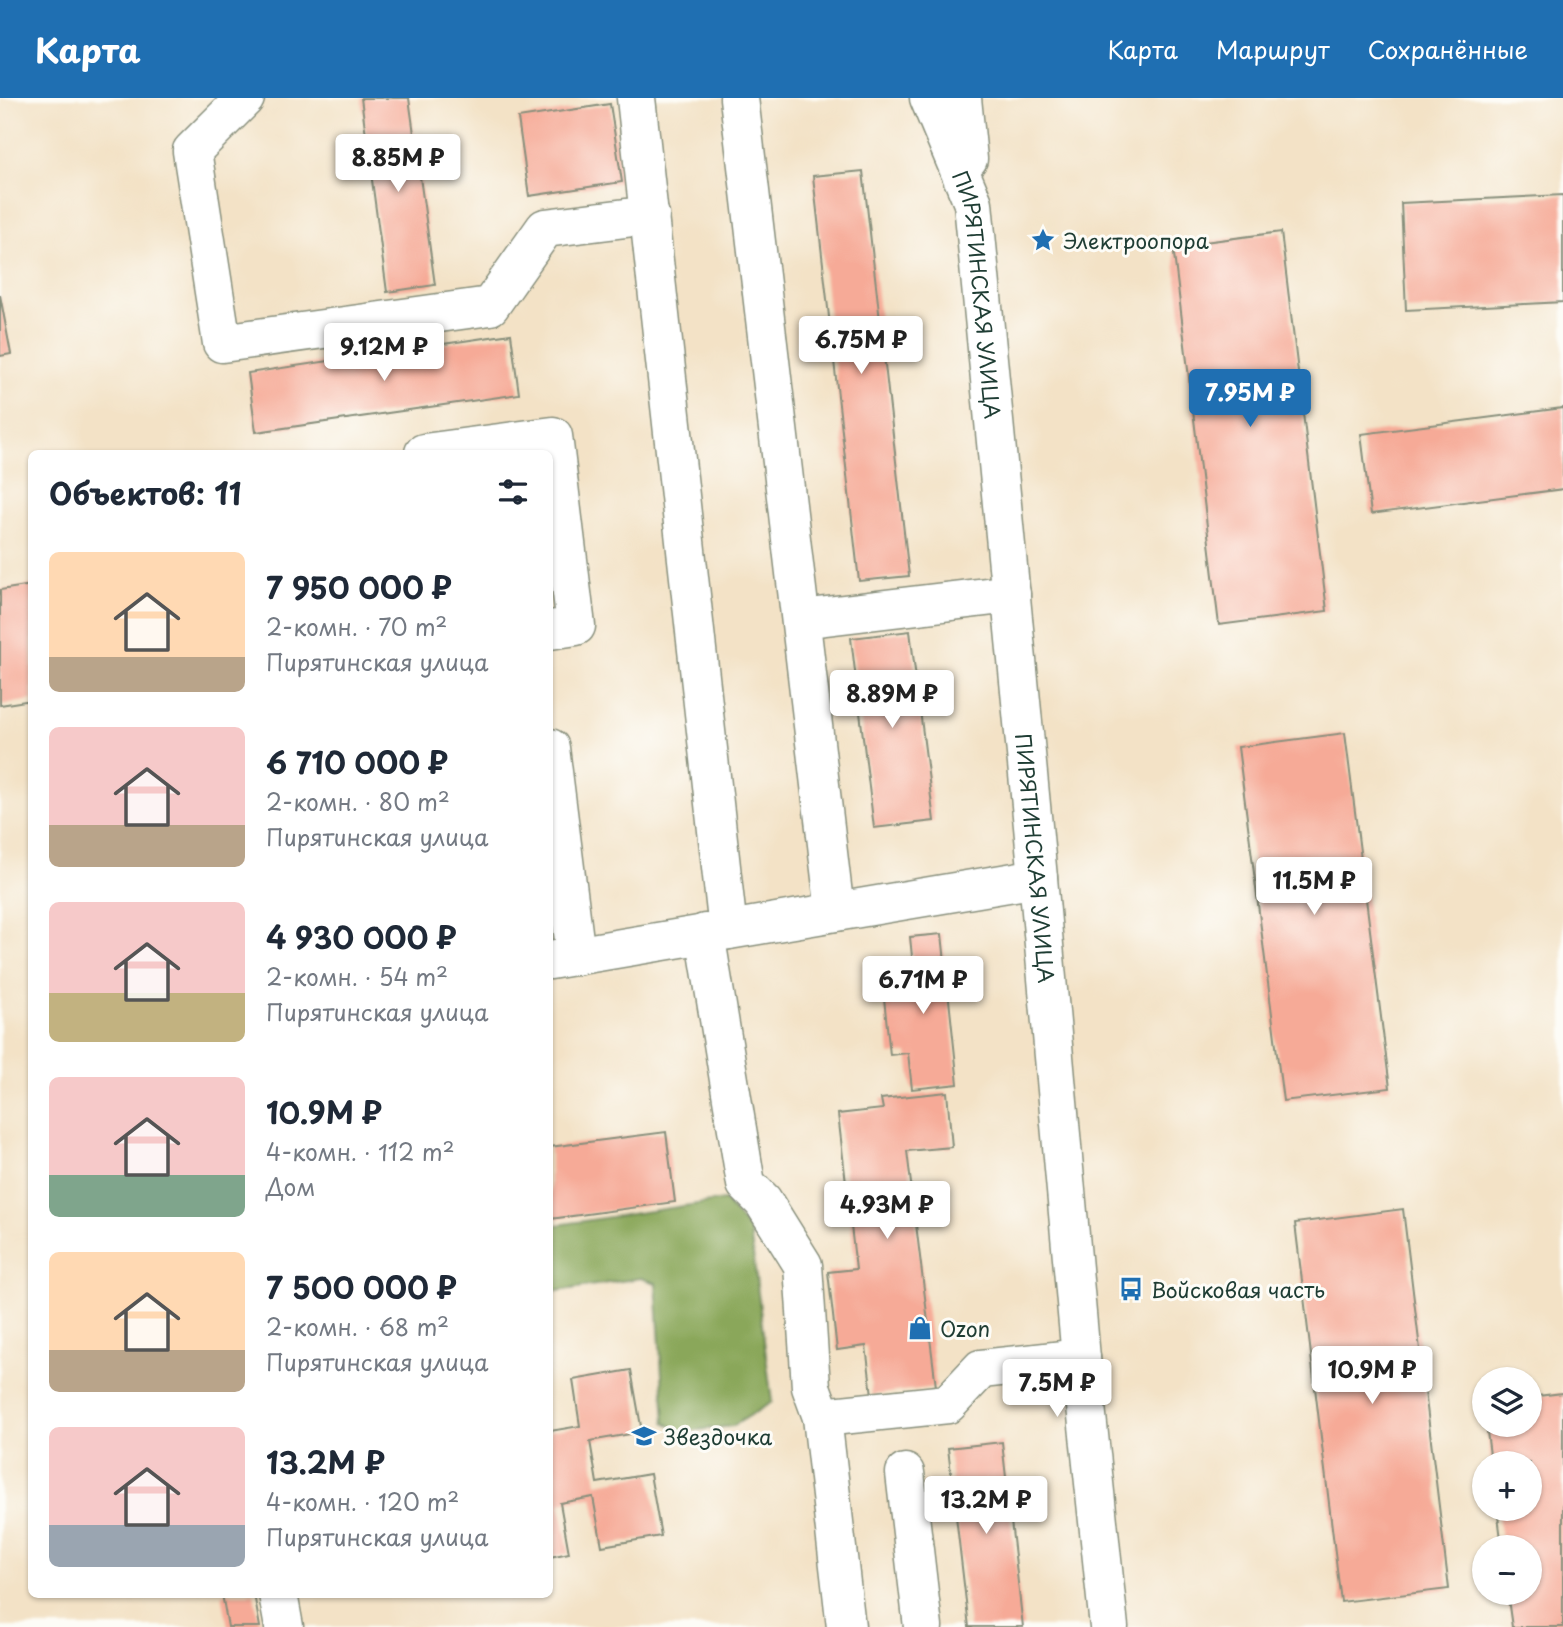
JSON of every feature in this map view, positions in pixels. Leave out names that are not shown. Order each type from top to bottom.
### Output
[{"type":"street","points":[[245,98],[192,151],[222,343],[490,306],[545,228],[650,215]]},
{"type":"street","points":[[636,98],[650,215],[717,932],[746,1184],[763,1201],[803,1265],[811,1387],[821,1417],[846,1627]]},
{"type":"street","points":[[739,98],[835,912]]},
{"type":"street","name":"ПИРЯТИНСКАЯ УЛИЦА","points":[[929,98],[973,203],[1081,1357],[1109,1627]]},
{"type":"street","points":[[962,98],[973,203]]},
{"type":"street","points":[[447,450],[553,436],[576,626],[553,630]]},
{"type":"street","points":[[800,619],[1011,594]]},
{"type":"street","points":[[553,808],[563,958],[1038,878]]},
{"type":"street","points":[[821,1417],[948,1404],[981,1369],[1081,1357]]},
{"type":"street","points":[[905,1473],[923,1627]]},
{"type":"street","points":[[279,1598],[284,1627]]},
{"type":"green space","points":[[724,1200],[750,1231],[772,1402],[733,1426],[680,1432],[665,1422],[656,1283],[641,1278],[553,1292],[553,1226]]},
{"type":"building","points":[[361,98],[409,98],[435,285],[387,292]]},
{"type":"building","points":[[610,104],[622,182],[529,196],[518,118]]},
{"type":"building","points":[[863,171],[909,576],[859,581],[813,176]]},
{"type":"building","points":[[1563,195],[1563,302],[1406,310],[1401,203]]},
{"type":"building","points":[[1281,232],[1327,611],[1219,625],[1173,246]]},
{"type":"building","points":[[0,295],[11,354],[0,356]]},
{"type":"building","points":[[511,334],[519,394],[256,432],[248,373]]},
{"type":"building","points":[[1563,408],[1563,489],[1371,514],[1361,434]]},
{"type":"building","points":[[28,586],[28,701],[0,705],[0,590]]},
{"type":"building","points":[[910,631],[934,821],[874,828],[851,638]]},
{"type":"building","points":[[1345,733],[1390,1088],[1283,1101],[1238,747]]},
{"type":"building","points":[[942,934],[958,1084],[912,1089],[908,1053],[890,1055],[882,979],[914,976],[910,937]]},
{"type":"building","points":[[947,1092],[952,1147],[907,1151],[936,1387],[872,1395],[866,1346],[837,1350],[828,1272],[856,1269],[838,1114],[883,1109],[881,1099]]},
{"type":"building","points":[[666,1132],[675,1202],[553,1219],[553,1147]]},
{"type":"building","points":[[1403,1209],[1449,1589],[1341,1602],[1295,1223]]},
{"type":"building","points":[[631,1370],[642,1432],[590,1441],[597,1483],[650,1474],[661,1536],[602,1546],[593,1497],[560,1503],[569,1553],[553,1556],[553,1430],[580,1426],[573,1380]]},
{"type":"building","points":[[1563,1393],[1563,1627],[1512,1627],[1509,1605],[1542,1605],[1542,1535],[1500,1535],[1499,1521],[1542,1521],[1542,1451],[1489,1451],[1488,1437],[1542,1437],[1542,1396]]},
{"type":"building","points":[[1002,1442],[1023,1627],[969,1627],[948,1448]]},
{"type":"building","points":[[223,1598],[255,1598],[260,1627],[228,1627]]},
{"type":"place","name":"Электроопора","points":[[1043,240]]},
{"type":"place","name":"Войсковая часть","points":[[1131,1289]]},
{"type":"place","name":"Ozon","points":[[920,1328]]},
{"type":"place","name":"Звездочка","points":[[644,1436]]}]
